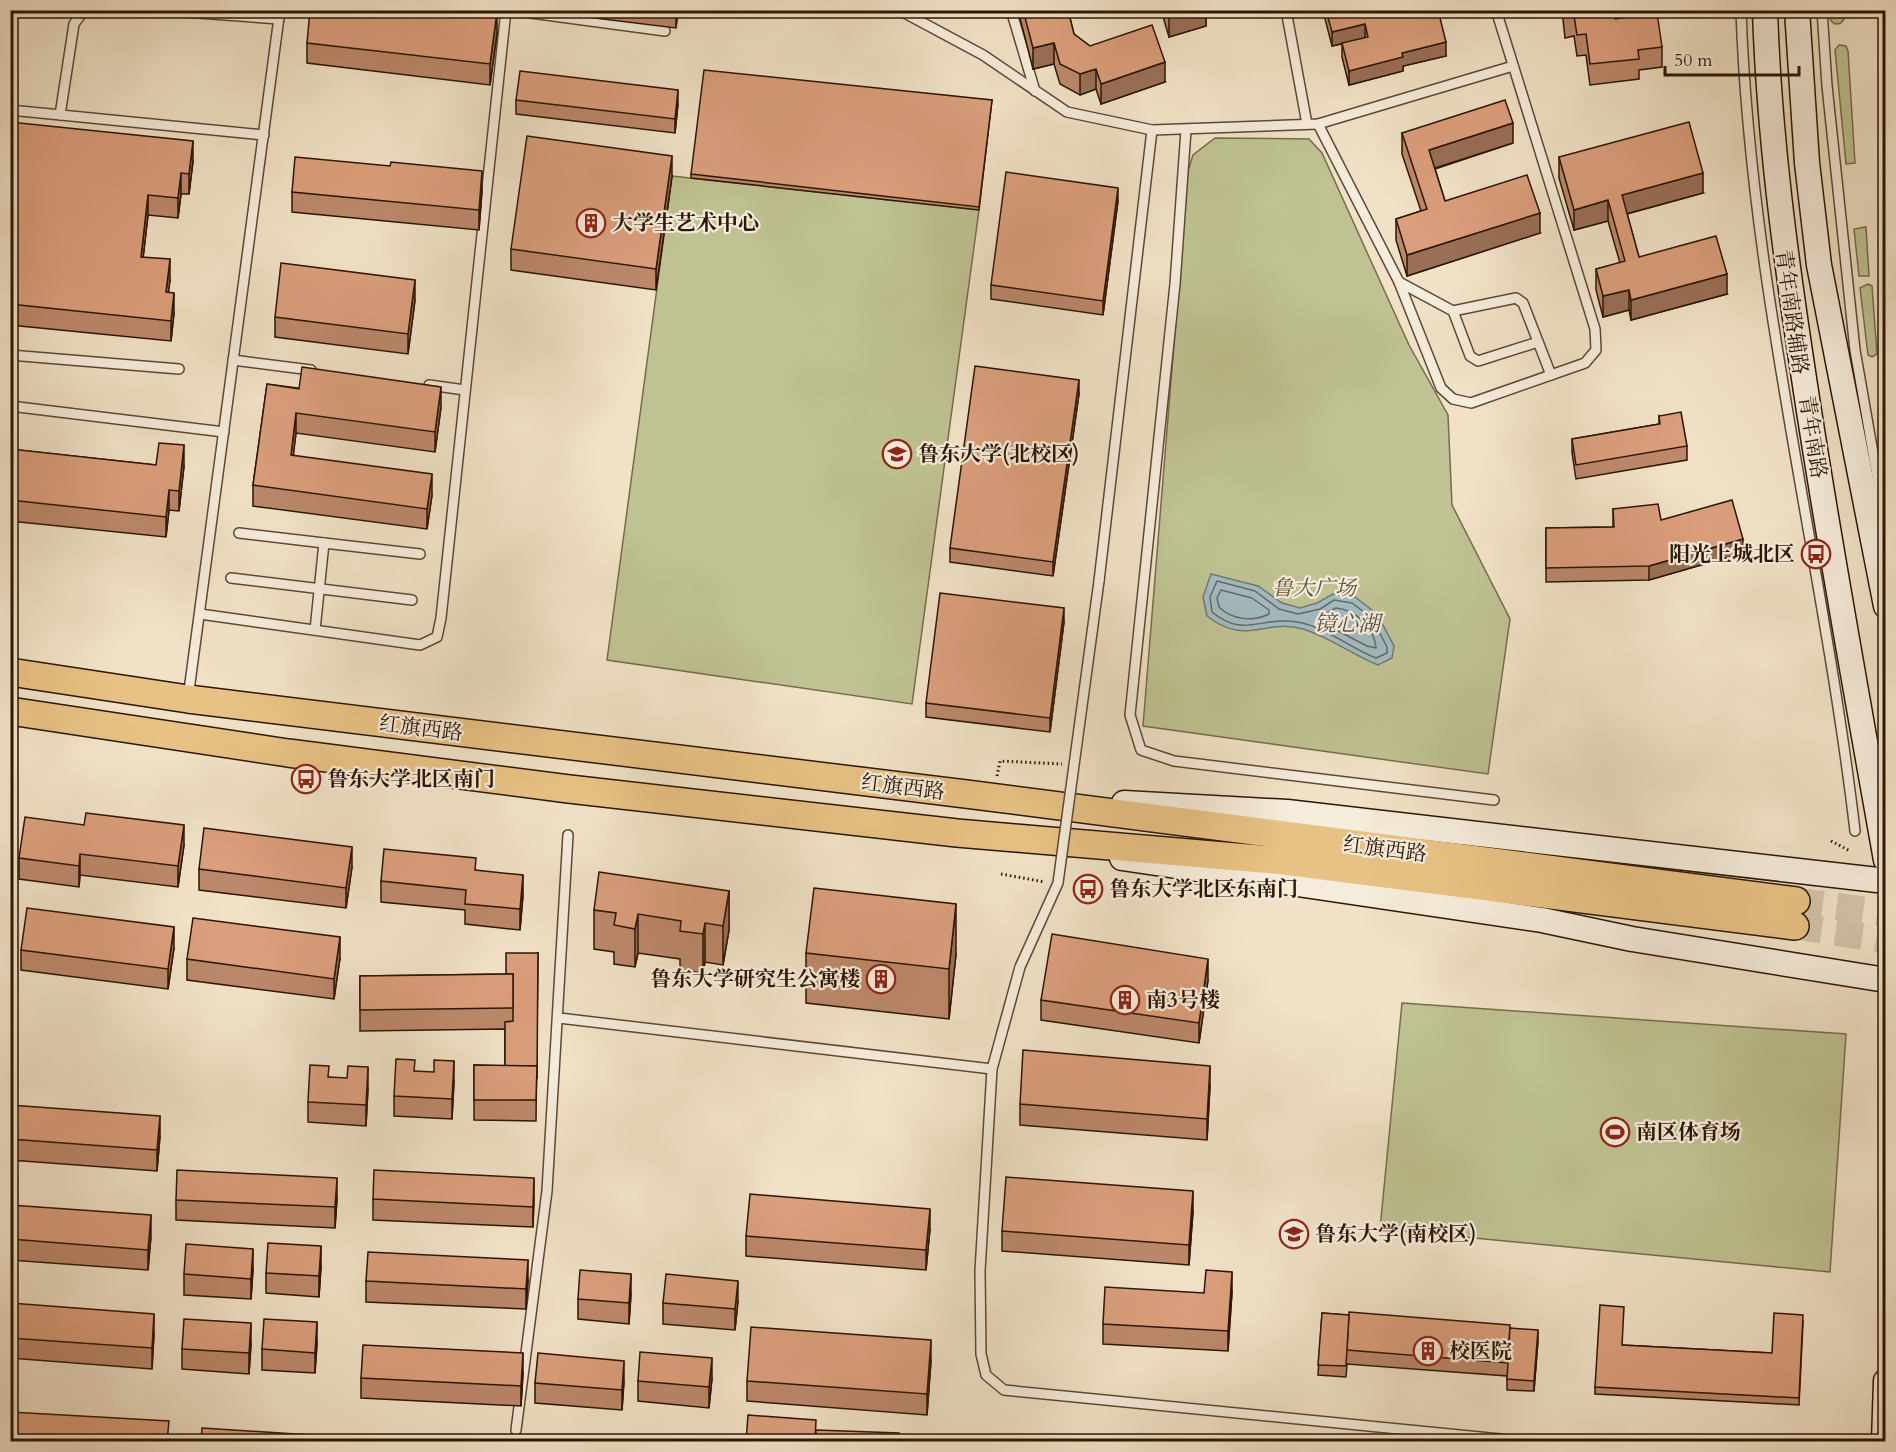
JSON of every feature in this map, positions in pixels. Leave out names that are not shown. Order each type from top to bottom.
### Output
[{"type":"main road","name":"青年南路","points":[[1765,10],[1774,164],[1786,265],[1819,476],[1886,860]]},
{"type":"main road","name":"青年南路","points":[[1797,10],[1807,162],[1819,265],[1881,529],[1886,606]]},
{"type":"main road","name":"红旗西路","points":[[10,672],[188,699],[966,794],[1796,913],[1284,861],[957,832],[534,785],[288,753],[10,711]]},
{"type":"main road","points":[[966,794],[1287,812],[1886,881]]},
{"type":"main road","points":[[957,832],[1276,883],[1542,920],[1632,939],[1886,980]]},
{"type":"main road","points":[[1884,1442],[1886,1380]]},
{"type":"lane","points":[[60,115],[74,24],[82,13],[88,10]]},
{"type":"lane","points":[[156,10],[280,15],[188,699]]},
{"type":"lane","points":[[200,614],[420,645],[436,638],[441,618],[507,10],[665,31]]},
{"type":"lane","points":[[899,10],[983,55],[1067,112],[1152,130],[1318,124],[1513,66]]},
{"type":"lane","points":[[1011,10],[1035,91]]},
{"type":"lane","points":[[1286,10],[1307,124]]},
{"type":"lane","points":[[1318,124],[1399,282],[1441,388],[1453,399],[1471,403],[1585,363],[1596,350],[1595,329],[1496,10]]},
{"type":"lane","name":"青年南路辅路","points":[[1741,10],[1746,122],[1754,183],[1789,416],[1845,746],[1855,831]]},
{"type":"lane","points":[[1822,10],[1827,86],[1854,350],[1881,529]]},
{"type":"lane","points":[[10,110],[264,135]]},
{"type":"lane","points":[[1152,130],[1099,581],[1058,883],[1020,967],[992,1069],[980,1271],[981,1354],[987,1375],[1004,1390],[1530,1442]]},
{"type":"lane","points":[[1186,130],[1175,284],[1130,715],[1141,750],[1174,760],[1494,800]]},
{"type":"lane","points":[[1399,282],[1453,311],[1516,298],[1523,303],[1551,375]]},
{"type":"lane","points":[[1453,311],[1470,356],[1478,361],[1538,342]]},
{"type":"lane","points":[[10,355],[179,369]]},
{"type":"lane","points":[[233,360],[326,372]]},
{"type":"lane","points":[[419,384],[465,390]]},
{"type":"lane","points":[[10,406],[224,432]]},
{"type":"lane","points":[[239,533],[420,554]]},
{"type":"lane","points":[[315,630],[324,543]]},
{"type":"lane","points":[[231,578],[412,600]]},
{"type":"lane","points":[[516,1430],[547,1191],[559,1018],[567,836]]},
{"type":"lane","points":[[559,1018],[992,1069]]},
{"type":"path","points":[[997,777],[1000,760],[1064,764]]},
{"type":"path","points":[[1831,840],[1850,851]]},
{"type":"path","points":[[1001,874],[1050,883]]},
{"type":"green space","points":[[1834,10],[1840,10],[1844,17],[1840,24],[1834,24],[1830,20],[1830,14]]},
{"type":"green space","points":[[1839,45],[1846,46],[1848,51],[1855,163],[1846,164],[1835,50]]},
{"type":"green space","name":"鲁大广场","points":[[1215,138],[1309,139],[1322,153],[1409,345],[1448,415],[1452,505],[1510,619],[1488,774],[1143,726],[1188,171],[1193,155]]},
{"type":"green space","points":[[672,176],[979,210],[912,704],[607,660]]},
{"type":"green space","points":[[1866,227],[1869,276],[1859,276],[1854,229]]},
{"type":"green space","points":[[1868,284],[1872,286],[1877,354],[1872,357],[1868,355],[1860,288]]},
{"type":"green space","name":"南区体育场","points":[[1402,1003],[1846,1034],[1830,1272],[1380,1229]]},
{"type":"water","name":"镜心湖","points":[[1211,574],[1258,586],[1282,603],[1300,608],[1317,603],[1333,594],[1355,597],[1377,614],[1394,646],[1392,658],[1378,665],[1303,629],[1277,627],[1244,631],[1233,630],[1221,625],[1207,616],[1203,597]]},
{"type":"building","points":[[310,10],[480,10],[497,12],[490,64],[307,43]]},
{"type":"building","points":[[619,10],[677,10],[676,17]]},
{"type":"building","points":[[1023,10],[1068,10],[1074,34],[1090,46],[1152,25],[1165,62],[1101,84],[1096,69],[1080,74],[1060,64],[1054,43],[1033,48]]},
{"type":"building","points":[[1167,10],[1190,10],[1169,17]]},
{"type":"building","points":[[1326,10],[1438,10],[1446,42],[1402,53],[1403,57],[1349,71],[1342,43],[1368,37],[1365,24],[1332,32]]},
{"type":"building","points":[[1564,10],[1614,10],[1615,19],[1657,13],[1662,47],[1638,50],[1639,59],[1590,64],[1586,34],[1577,35],[1574,16],[1565,17]]},
{"type":"building","points":[[704,70],[992,100],[979,207],[691,174]]},
{"type":"building","points":[[520,71],[678,90],[675,119],[516,100]]},
{"type":"building","points":[[1505,100],[1513,123],[1429,150],[1445,201],[1527,175],[1540,213],[1407,255],[1396,219],[1427,209],[1402,133]]},
{"type":"building","points":[[10,122],[193,141],[189,174],[181,173],[178,198],[148,195],[141,257],[170,259],[166,292],[174,293],[171,321],[10,304]]},
{"type":"building","points":[[1689,122],[1703,173],[1622,195],[1639,257],[1716,236],[1727,274],[1631,300],[1629,290],[1603,296],[1596,269],[1625,261],[1608,200],[1574,210],[1559,157]]},
{"type":"building","name":"大学生艺术中心","points":[[527,136],[672,156],[656,269],[511,249]]},
{"type":"building","points":[[295,157],[390,166],[391,162],[482,171],[479,210],[292,192]]},
{"type":"building","points":[[1006,172],[1118,188],[1103,301],[991,285]]},
{"type":"building","points":[[281,263],[415,280],[408,334],[275,317]]},
{"type":"building","points":[[975,366],[1079,380],[1053,562],[950,548]]},
{"type":"building","points":[[302,367],[441,387],[435,432],[296,413],[291,455],[432,474],[427,509],[253,485],[267,384],[299,389]]},
{"type":"building","points":[[1681,412],[1687,446],[1576,465],[1572,439],[1660,424],[1659,416]]},
{"type":"building","points":[[159,443],[184,445],[179,491],[169,490],[166,517],[10,500],[10,449],[156,465]]},
{"type":"building","points":[[1732,500],[1743,539],[1649,566],[1546,568],[1546,528],[1614,527],[1613,509],[1658,504],[1661,520]]},
{"type":"building","points":[[940,593],[1064,608],[1050,718],[926,703]]},
{"type":"building","points":[[86,813],[184,825],[178,866],[80,854],[79,866],[19,858],[25,817],[84,825]]},
{"type":"building","points":[[204,828],[352,847],[346,888],[199,869]]},
{"type":"building","points":[[384,849],[476,858],[475,870],[523,875],[520,909],[465,904],[466,890],[381,881]]},
{"type":"building","points":[[599,872],[729,891],[723,926],[705,923],[703,934],[680,931],[681,921],[638,914],[635,929],[614,925],[616,913],[594,910]]},
{"type":"building","points":[[814,888],[956,904],[949,969],[806,953]]},
{"type":"building","points":[[27,908],[174,927],[168,969],[21,950]]},
{"type":"building","points":[[193,918],[340,937],[334,979],[187,959]]},
{"type":"building","name":"南3号楼","points":[[1052,934],[1208,959],[1199,1023],[1041,1000]]},
{"type":"building","points":[[506,953],[538,953],[537,1079],[537,1066],[505,1066],[505,1022],[513,1021],[513,974],[506,974]]},
{"type":"building","points":[[513,974],[513,1008],[360,1010],[360,976]]},
{"type":"building","points":[[1023,1050],[1210,1066],[1207,1119],[1020,1104]]},
{"type":"building","points":[[396,1059],[415,1060],[414,1071],[434,1072],[434,1060],[454,1061],[452,1099],[394,1096]]},
{"type":"building","points":[[310,1065],[329,1066],[328,1077],[347,1078],[348,1066],[368,1067],[366,1105],[308,1102]]},
{"type":"building","points":[[474,1065],[537,1066],[536,1100],[474,1100]]},
{"type":"building","points":[[10,1105],[160,1116],[157,1150],[10,1139]]},
{"type":"building","points":[[177,1170],[337,1178],[335,1207],[176,1200]]},
{"type":"building","points":[[374,1170],[534,1178],[533,1207],[373,1199]]},
{"type":"building","points":[[1006,1177],[1193,1191],[1189,1245],[1002,1231]]},
{"type":"building","points":[[750,1194],[930,1209],[926,1250],[746,1236]]},
{"type":"building","points":[[10,1205],[151,1215],[148,1250],[10,1239]]},
{"type":"building","points":[[268,1243],[321,1246],[319,1276],[266,1273]]},
{"type":"building","points":[[186,1244],[253,1249],[251,1279],[184,1274]]},
{"type":"building","points":[[368,1252],[528,1260],[526,1289],[366,1281]]},
{"type":"building","points":[[580,1270],[631,1274],[629,1303],[578,1299]]},
{"type":"building","points":[[1206,1270],[1232,1272],[1228,1331],[1103,1324],[1105,1287],[1204,1293]]},
{"type":"building","points":[[666,1274],[738,1281],[735,1309],[663,1303]]},
{"type":"building","points":[[10,1303],[154,1314],[152,1348],[10,1338]]},
{"type":"building","points":[[1600,1305],[1624,1307],[1622,1345],[1772,1353],[1774,1313],[1803,1315],[1799,1398],[1595,1387]]},
{"type":"building","name":"校医院","points":[[1349,1312],[1510,1325],[1508,1363],[1347,1350]]},
{"type":"building","points":[[1322,1313],[1349,1315],[1346,1366],[1318,1365]]},
{"type":"building","points":[[184,1319],[251,1323],[249,1353],[182,1349]]},
{"type":"building","points":[[264,1319],[317,1322],[315,1353],[262,1349]]},
{"type":"building","points":[[751,1327],[931,1340],[927,1394],[747,1381]]},
{"type":"building","points":[[1510,1328],[1538,1330],[1534,1381],[1507,1379]]},
{"type":"building","points":[[363,1345],[523,1353],[521,1386],[361,1378]]},
{"type":"building","points":[[640,1352],[712,1358],[709,1387],[638,1381]]},
{"type":"building","points":[[538,1353],[624,1361],[622,1390],[535,1383]]},
{"type":"building","points":[[10,1412],[169,1421],[167,1442],[10,1441]]},
{"type":"building","points":[[748,1415],[816,1420],[815,1442],[746,1442]]},
{"type":"building","points":[[202,1428],[310,1435],[309,1442],[201,1442]]},
{"type":"building","points":[[816,1430],[899,1433],[898,1442],[816,1442]]},
{"type":"tunnel","points":[[1796,901],[1886,913]]},
{"type":"tunnel","points":[[1795,926],[1886,940]]},
{"type":"place","name":"大学生艺术中心","points":[[591,223]]},
{"type":"place","name":"鲁东大学(北校区)","points":[[897,454]]},
{"type":"place","name":"阳光上城北区","points":[[1816,554]]},
{"type":"place","name":"鲁东大学北区南门","points":[[306,779]]},
{"type":"place","name":"鲁东大学北区东南门","points":[[1088,889]]},
{"type":"place","name":"鲁东大学研究生公寓楼","points":[[881,979]]},
{"type":"place","name":"南3号楼","points":[[1125,1000]]},
{"type":"place","name":"南区体育场","points":[[1615,1132]]},
{"type":"place","name":"鲁东大学(南校区)","points":[[1294,1234]]},
{"type":"place","name":"校医院","points":[[1428,1351]]}]
